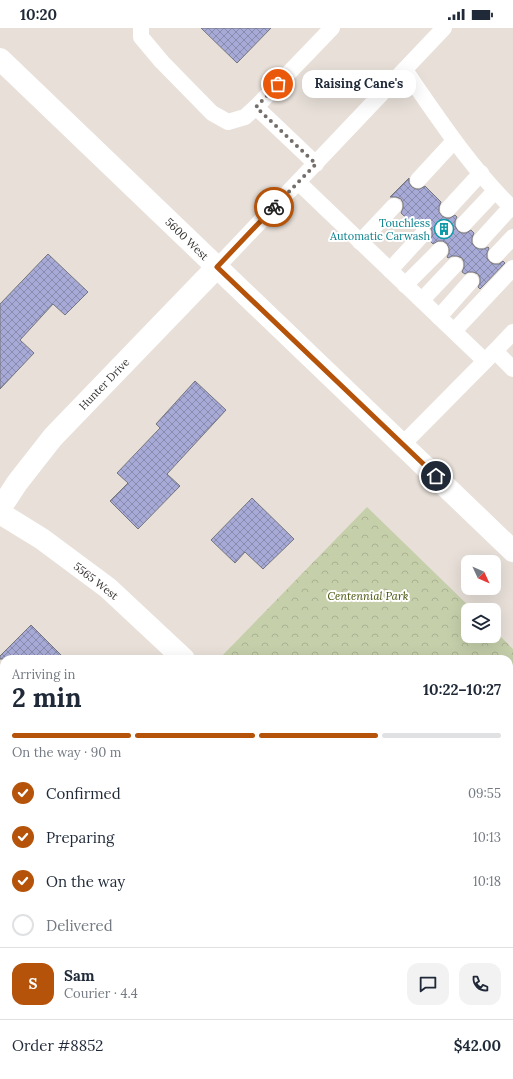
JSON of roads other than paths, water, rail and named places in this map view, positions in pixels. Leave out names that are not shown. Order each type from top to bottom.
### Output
[{"type":"main road","name":"5600 West","points":[[0,59],[513,550]]},
{"type":"main road","name":"Hunter Drive","points":[[0,509],[17,483],[53,437],[217,267]]},
{"type":"main road","name":"5565 West","points":[[0,513],[42,539],[108,588],[180,655]]},
{"type":"lane","points":[[141,28],[141,37],[162,62],[212,113],[228,122],[245,117],[332,28]]},
{"type":"lane","points":[[217,267],[444,28]]},
{"type":"lane","points":[[405,70],[454,141],[512,208],[481,240]]},
{"type":"lane","points":[[256,107],[316,164]]},
{"type":"lane","points":[[418,180],[454,141]]},
{"type":"lane","points":[[448,209],[481,173]]},
{"type":"lane","points":[[298,182],[454,331],[490,356],[513,369]]},
{"type":"lane","points":[[464,224],[495,190]]},
{"type":"lane","points":[[360,242],[394,206]]},
{"type":"lane","points":[[390,270],[423,234]]},
{"type":"lane","points":[[496,255],[513,238]]},
{"type":"lane","points":[[405,285],[440,250]]},
{"type":"lane","points":[[422,300],[455,265]]},
{"type":"lane","points":[[454,331],[513,268]]},
{"type":"lane","points":[[439,317],[471,281]]},
{"type":"lane","points":[[402,445],[513,332]]},
{"type":"place","name":"Raising Cane's","points":[[278,84]]},
{"type":"place","name":"Touchless Automatic Carwash","points":[[444,229]]},
{"type":"park label","name":"Centennial Park","points":[[368,596]]}]
